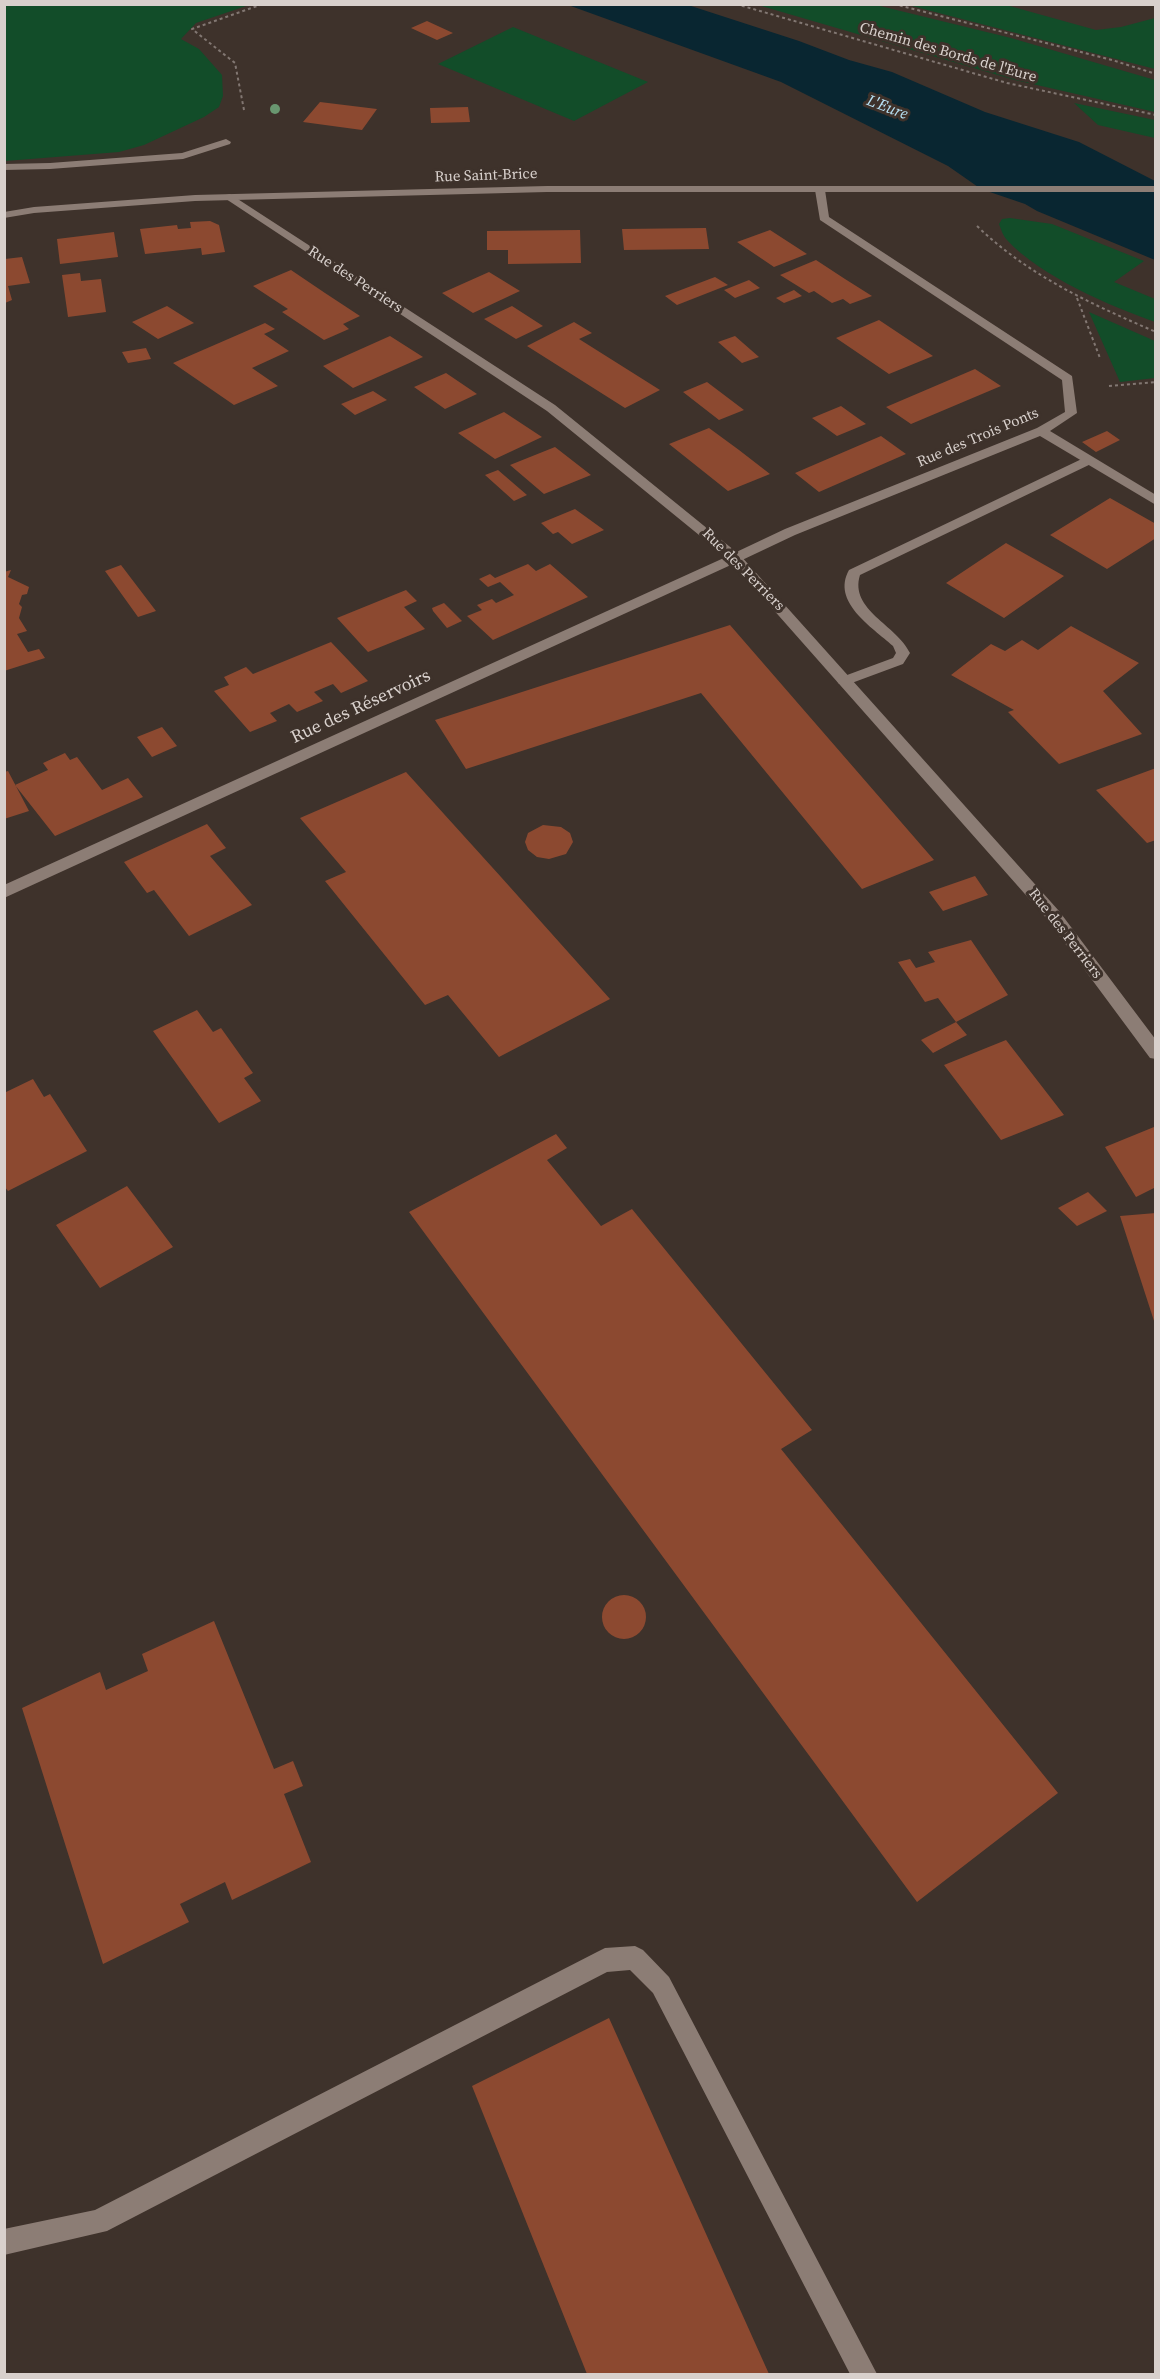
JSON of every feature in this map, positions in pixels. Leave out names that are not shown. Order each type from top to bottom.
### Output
[{"type":"street","points":[[4,167],[50,166],[183,156],[226,142]]},
{"type":"street","name":"Rue Saint-Brice","points":[[4,215],[34,210],[230,197],[546,189],[1155,189]]},
{"type":"street","points":[[820,190],[824,218],[1068,379],[1069,391]]},
{"type":"street","name":"Rue des Perriers","points":[[230,197],[551,408],[735,558],[1053,915],[1155,1053]]},
{"type":"street","name":"Rue des Trois Ponts","points":[[735,558],[790,532],[1041,431],[1071,413],[1069,391]]},
{"type":"street","points":[[1041,431],[1155,501]]},
{"type":"street","points":[[844,681],[898,661],[903,653],[899,645],[854,602],[850,586],[854,573],[1088,460]]},
{"type":"street","name":"Rue des Réservoirs","points":[[4,892],[735,558]]},
{"type":"street","points":[[4,2242],[99,2222],[605,1960],[635,1958],[661,1985],[864,2374]]},
{"type":"path","points":[[226,142],[245,108],[236,63],[192,29],[263,4]]},
{"type":"path","name":"Chemin des Bords de l'Eure","points":[[736,4],[1007,83],[1155,115]]},
{"type":"path","points":[[894,4],[1112,60],[1155,74]]},
{"type":"path","points":[[978,218],[976,225],[1024,267],[1076,297],[1155,332]]},
{"type":"path","points":[[1076,297],[1102,364]]},
{"type":"path","points":[[1069,391],[1155,382]]},
{"type":"green space","points":[[4,5],[249,5],[196,23],[181,39],[199,49],[222,75],[223,96],[219,107],[204,117],[144,145],[119,152],[5,161]]},
{"type":"green space","points":[[758,5],[876,5],[1011,38],[1155,80],[1155,112],[1015,80]]},
{"type":"green space","points":[[908,5],[1006,5],[1096,30],[1121,27],[1155,18],[1155,69]]},
{"type":"green space","points":[[513,27],[648,82],[574,121],[438,64]]},
{"type":"green space","points":[[1074,103],[1155,120],[1155,138],[1098,125]]},
{"type":"green space","points":[[1002,219],[1052,224],[1144,261],[1114,282],[1155,299],[1155,322],[1097,299],[1038,266],[1004,237],[999,224]]},
{"type":"green space","points":[[1089,312],[1155,341],[1155,378],[1120,382]]},
{"type":"water","name":"L'Eure","points":[[568,5],[688,5],[799,41],[849,60],[892,72],[985,112],[1079,142],[1155,181],[1155,260],[1025,204],[981,189],[948,166],[781,82]]},
{"type":"building","points":[[427,21],[453,33],[437,40],[411,28]]},
{"type":"building","points":[[320,102],[377,109],[362,130],[303,122]]},
{"type":"building","points":[[468,107],[470,122],[431,123],[430,108]]},
{"type":"building","points":[[210,221],[219,225],[225,252],[202,255],[201,248],[145,254],[140,229],[177,225],[178,229],[191,228],[190,222]]},
{"type":"building","points":[[706,228],[709,249],[624,250],[622,229]]},
{"type":"building","points":[[580,230],[581,263],[508,264],[508,250],[487,250],[487,231]]},
{"type":"building","points":[[770,230],[807,254],[774,267],[737,242]]},
{"type":"building","points":[[114,232],[118,257],[60,264],[57,239]]},
{"type":"building","points":[[22,257],[30,283],[8,286],[12,300],[5,303],[5,259]]},
{"type":"building","points":[[816,260],[872,296],[850,304],[843,299],[832,303],[814,291],[809,293],[780,275]]},
{"type":"building","points":[[291,270],[360,316],[343,324],[349,329],[324,340],[282,312],[288,309],[253,286]]},
{"type":"building","points":[[489,272],[520,291],[473,313],[442,293]]},
{"type":"building","points":[[80,273],[81,281],[101,279],[106,312],[68,317],[62,275]]},
{"type":"building","points":[[715,277],[728,285],[677,305],[665,296]]},
{"type":"building","points":[[749,280],[760,288],[735,298],[724,290]]},
{"type":"building","points":[[794,290],[802,296],[784,303],[776,298]]},
{"type":"building","points":[[167,306],[194,323],[158,339],[132,322]]},
{"type":"building","points":[[512,306],[543,326],[516,339],[484,319]]},
{"type":"building","points":[[879,320],[933,356],[889,374],[836,338]]},
{"type":"building","points":[[574,322],[592,333],[579,339],[660,390],[625,408],[527,346]]},
{"type":"building","points":[[265,323],[275,329],[264,334],[289,351],[252,368],[278,386],[234,405],[173,363]]},
{"type":"building","points":[[390,336],[423,357],[353,388],[323,366]]},
{"type":"building","points":[[735,336],[759,357],[742,363],[718,342]]},
{"type":"building","points":[[146,348],[151,359],[128,363],[122,352]]},
{"type":"building","points":[[975,369],[1001,386],[911,424],[886,407]]},
{"type":"building","points":[[446,373],[477,394],[445,409],[414,387]]},
{"type":"building","points":[[707,382],[744,410],[719,420],[683,392]]},
{"type":"building","points":[[373,391],[387,400],[355,415],[341,404]]},
{"type":"building","points":[[841,406],[866,424],[837,436],[812,418]]},
{"type":"building","points":[[504,412],[542,437],[495,459],[458,433]]},
{"type":"building","points":[[709,428],[770,474],[728,491],[669,444]]},
{"type":"building","points":[[1107,431],[1120,440],[1096,452],[1082,442]]},
{"type":"building","points":[[881,436],[906,454],[819,492],[795,473]]},
{"type":"building","points":[[555,447],[591,475],[544,494],[510,465]]},
{"type":"building","points":[[498,470],[527,495],[514,501],[485,475]]},
{"type":"building","points":[[1110,498],[1156,524],[1156,538],[1107,569],[1050,535]]},
{"type":"building","points":[[575,509],[604,530],[572,544],[558,532],[553,534],[541,523]]},
{"type":"building","points":[[1006,543],[1064,576],[1004,618],[946,583]]},
{"type":"building","points":[[528,564],[536,571],[550,564],[588,597],[493,640],[467,616],[482,610],[477,605],[492,599],[496,603],[514,595],[500,582],[488,587],[479,579],[490,574],[495,578]]},
{"type":"building","points":[[121,565],[156,611],[138,617],[105,571]]},
{"type":"building","points":[[11,570],[8,577],[29,587],[27,594],[22,595],[19,604],[22,607],[19,618],[27,631],[17,634],[28,652],[39,649],[45,658],[4,671],[4,572]]},
{"type":"building","points":[[406,590],[417,601],[404,607],[425,629],[368,652],[337,618]]},
{"type":"building","points":[[444,603],[462,621],[447,628],[432,608]]},
{"type":"building","points":[[730,625],[934,860],[862,889],[701,693],[466,769],[435,720]]},
{"type":"building","points":[[1071,626],[1139,663],[1103,691],[1142,734],[1059,764],[1008,712],[1014,710],[951,675],[991,644],[1005,651],[1022,640],[1038,650]]},
{"type":"building","points":[[331,642],[368,681],[341,693],[333,684],[314,692],[323,701],[297,712],[289,704],[270,713],[277,721],[250,732],[214,691],[229,685],[224,677],[246,667],[253,674]]},
{"type":"building","points":[[162,727],[177,746],[152,757],[137,737]]},
{"type":"building","points":[[65,753],[70,760],[77,757],[102,790],[128,778],[143,797],[55,836],[15,785],[48,770],[43,763]]},
{"type":"building","points":[[1156,768],[1156,840],[1147,843],[1096,790]]},
{"type":"building","points":[[8,771],[29,811],[4,819],[4,772]]},
{"type":"building","points":[[406,772],[610,999],[499,1057],[448,995],[425,1005],[325,881],[346,872],[300,818]]},
{"type":"building","points":[[207,824],[226,848],[210,856],[252,905],[189,936],[154,890],[147,893],[124,862]]},
{"type":"building","points":[[543,825],[561,827],[570,833],[573,842],[566,854],[549,859],[537,857],[528,850],[525,842],[528,833]]},
{"type":"building","points":[[975,876],[988,895],[943,911],[929,892]]},
{"type":"building","points":[[971,940],[1008,995],[956,1022],[938,998],[925,1002],[898,962],[910,959],[916,968],[935,962],[928,952]]},
{"type":"building","points":[[197,1010],[213,1032],[221,1028],[253,1073],[244,1078],[261,1101],[219,1123],[153,1031]]},
{"type":"building","points":[[956,1022],[967,1035],[933,1053],[921,1040]]},
{"type":"building","points":[[1006,1040],[1064,1115],[1001,1140],[944,1065]]},
{"type":"building","points":[[33,1079],[44,1097],[50,1094],[87,1151],[8,1191],[4,1186],[4,1093]]},
{"type":"building","points":[[1154,1127],[1156,1187],[1136,1197],[1105,1147]]},
{"type":"building","points":[[556,1134],[567,1148],[547,1160],[601,1226],[632,1209],[812,1430],[781,1449],[1058,1793],[917,1902],[409,1212]]},
{"type":"building","points":[[127,1186],[173,1247],[100,1288],[56,1225]]},
{"type":"building","points":[[1088,1192],[1107,1211],[1077,1226],[1058,1208]]},
{"type":"building","points":[[1156,1213],[1156,1324],[1155,1324],[1120,1216]]},
{"type":"building","points":[[624,1595],[639,1602],[646,1617],[639,1632],[624,1639],[609,1632],[602,1617],[609,1602]]},
{"type":"building","points":[[214,1621],[274,1769],[293,1761],[303,1786],[284,1794],[311,1862],[232,1900],[225,1882],[180,1904],[189,1922],[103,1964],[22,1708],[100,1672],[106,1690],[148,1671],[142,1654]]},
{"type":"building","points":[[609,2018],[769,2374],[587,2374],[472,2086]]}]
